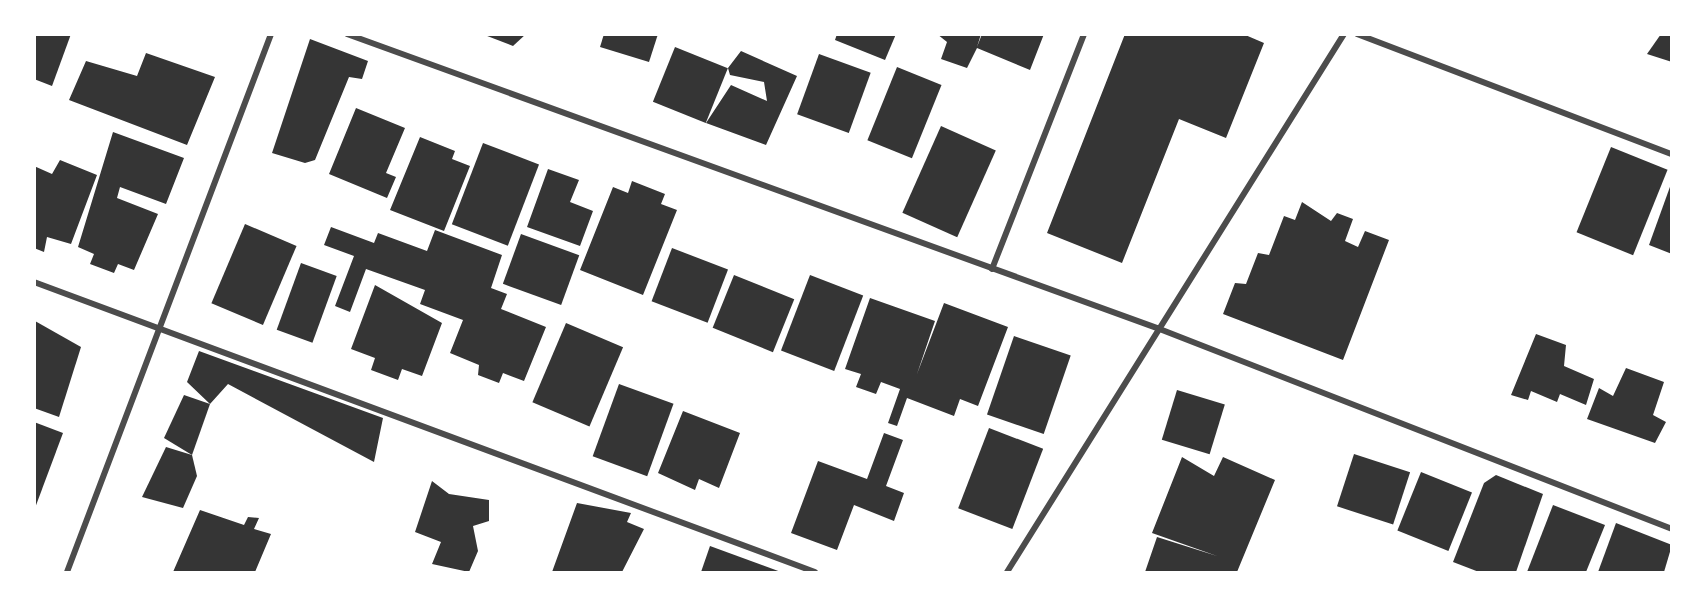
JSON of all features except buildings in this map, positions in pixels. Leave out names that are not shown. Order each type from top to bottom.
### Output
[{"type":"street","points":[[67,573],[272,34]]},
{"type":"street","points":[[347,34],[1157,328],[1671,529]]},
{"type":"street","points":[[992,269],[1084,34]]},
{"type":"street","points":[[1007,573],[1157,328],[1344,34]]},
{"type":"street","points":[[1357,34],[1671,154]]},
{"type":"street","points":[[34,282],[815,573]]}]
